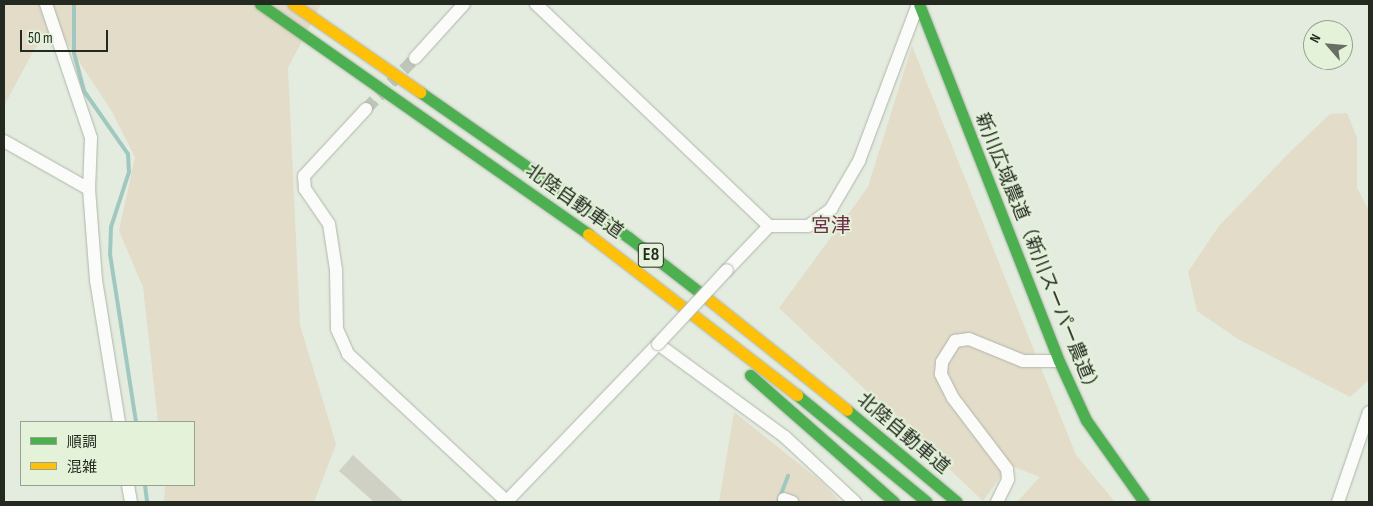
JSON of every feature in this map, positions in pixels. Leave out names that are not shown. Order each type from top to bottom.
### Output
[{"type":"main road","name":"北陸自動車道","points":[[260,4],[433,125],[699,317],[926,502]]},
{"type":"main road","name":"北陸自動車道","points":[[293,4],[628,237],[783,356],[957,502]]},
{"type":"main road","name":"新川広域農道（新川スーパー農道）","points":[[919,4],[994,200],[1059,361],[1086,420],[1144,502]]},
{"type":"main road","points":[[433,125],[700,331],[894,502]]},
{"type":"street","points":[[46,4],[91,138],[89,189],[96,280],[119,421]]},
{"type":"street","points":[[414,58],[464,4]]},
{"type":"street","points":[[536,4],[769,226],[808,226],[831,209],[859,161],[919,4]]},
{"type":"street","points":[[366,109],[304,176],[305,189],[329,224],[336,270],[337,329],[348,354],[507,502],[769,226]]},
{"type":"street","points":[[4,141],[89,189]]},
{"type":"street","points":[[998,501],[1008,479],[1007,469],[953,398],[941,374],[942,362],[955,341],[969,339],[1023,361],[1059,361]]},
{"type":"street","points":[[658,344],[785,437],[855,502]]},
{"type":"street","points":[[1338,502],[1369,412]]},
{"type":"street","points":[[128,486],[131,502]]},
{"type":"shaded area","points":[[4,4],[321,4],[288,68],[300,325],[336,444],[314,502],[164,502],[165,486],[195,486],[195,421],[158,421],[143,287],[119,231],[135,157],[111,110],[57,28],[35,48],[4,106]]},
{"type":"shaded area","points":[[912,46],[1076,455],[1115,502],[1017,502],[1040,477],[1009,465],[983,501],[779,308],[868,187]]},
{"type":"shaded area","points":[[1347,113],[1357,138],[1357,188],[1369,210],[1369,380],[1350,397],[1238,339],[1197,311],[1188,272],[1219,226],[1290,152],[1330,114]]},
{"type":"shaded area","points":[[734,412],[823,483],[840,502],[719,502]]},
{"type":"building","points":[[353,455],[404,502],[374,502],[339,471]]},
{"type":"waterway","points":[[74,4],[74,53],[84,91],[128,154],[129,172],[111,227],[110,254],[136,421]]},
{"type":"waterway","points":[[778,502],[788,476]]},
{"type":"waterway","points":[[145,486],[147,502]]},
{"type":"tunnel","points":[[366,109],[415,58]]},
{"type":"traffic: fast","points":[[260,4],[588,234]]},
{"type":"traffic: fast","points":[[919,4],[1059,361],[1086,420],[1144,502]]},
{"type":"traffic: fast","points":[[420,92],[628,237],[703,295]]},
{"type":"traffic: fast","points":[[750,375],[894,502]]},
{"type":"traffic: fast","points":[[797,395],[927,502]]},
{"type":"traffic: fast","points":[[847,410],[957,502]]},
{"type":"traffic: slow","points":[[293,4],[420,92]]},
{"type":"traffic: slow","points":[[588,234],[797,395]]},
{"type":"traffic: slow","points":[[703,295],[847,410]]},
{"type":"district","name":"宮津","points":[[831,226]]}]
